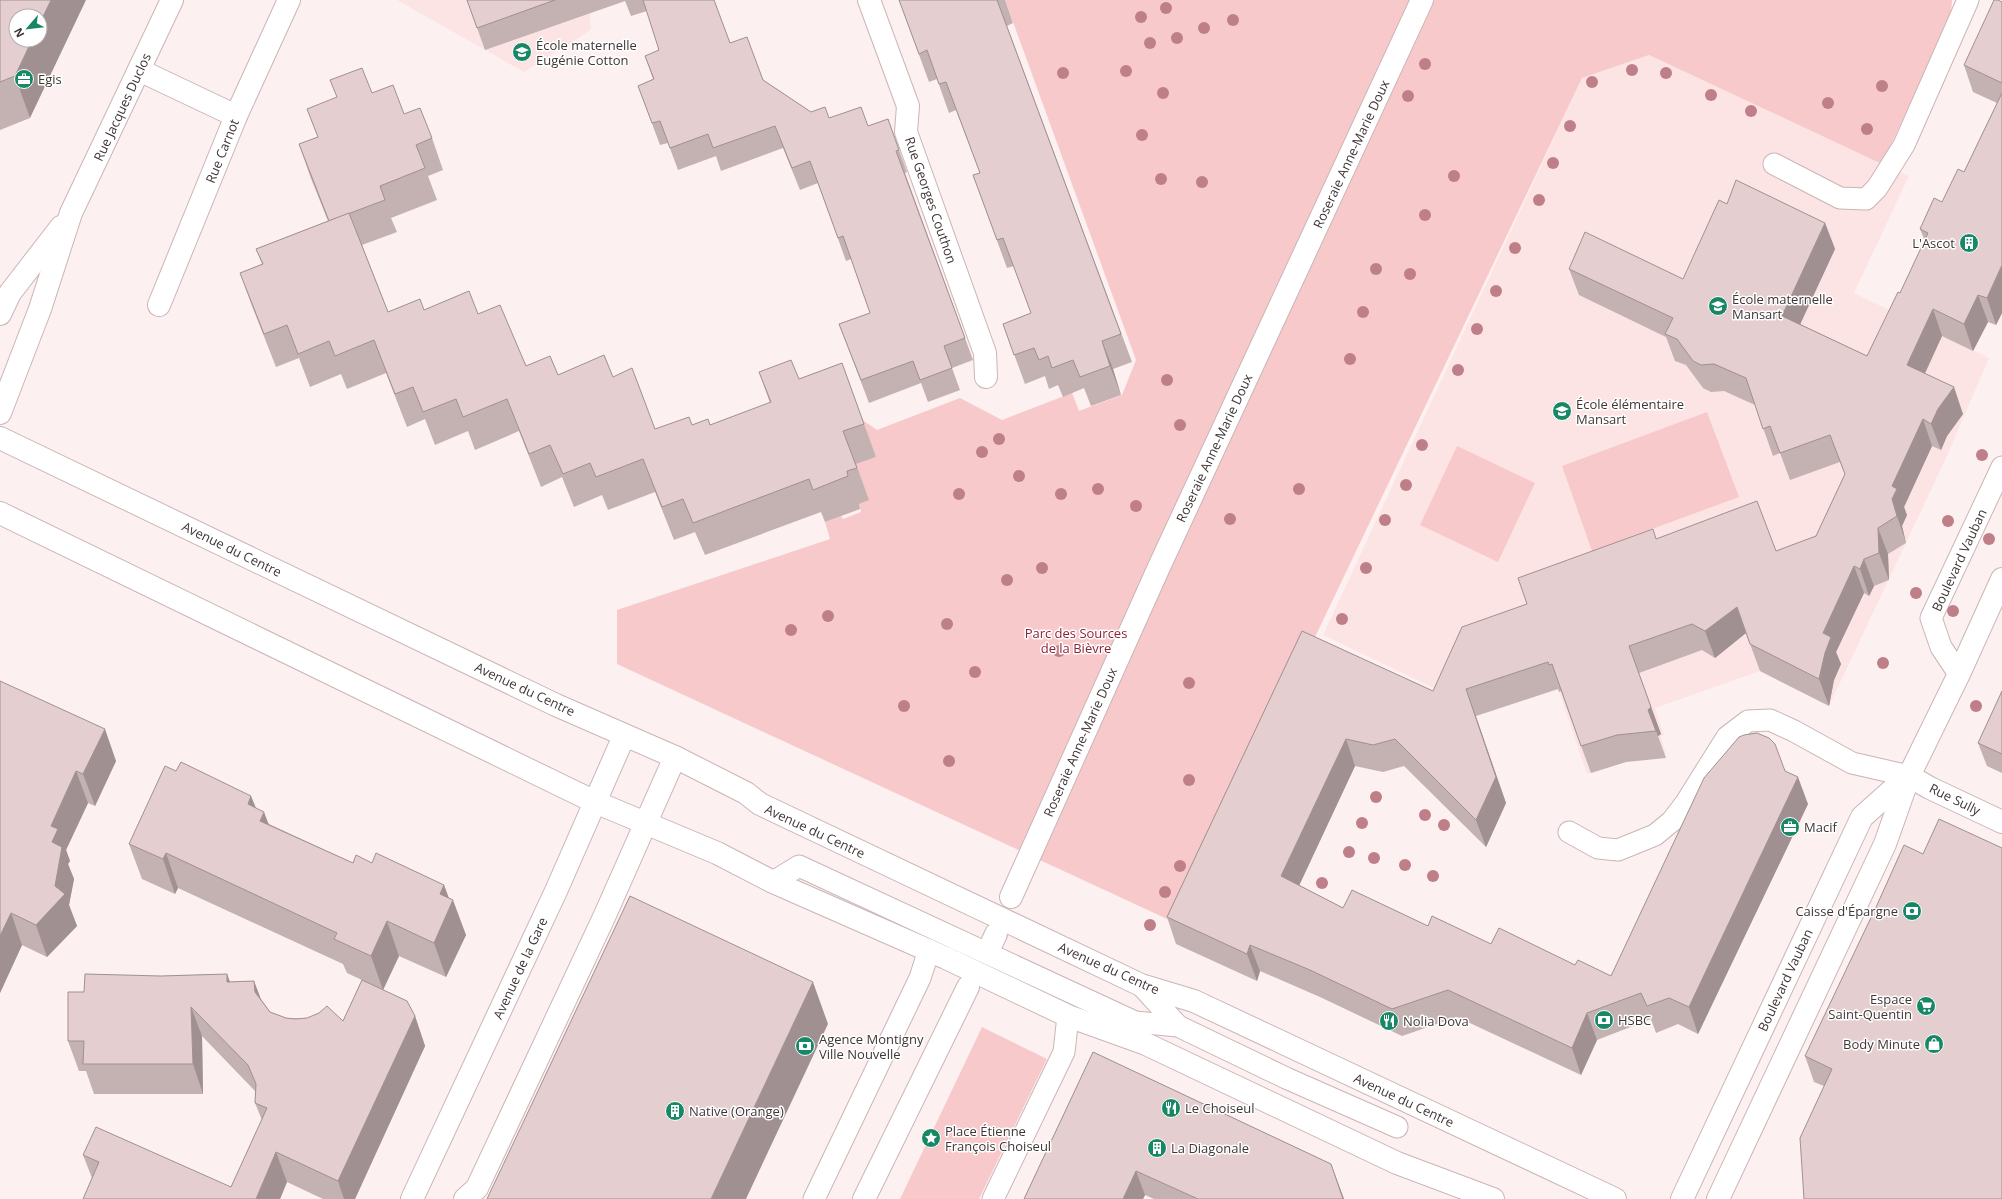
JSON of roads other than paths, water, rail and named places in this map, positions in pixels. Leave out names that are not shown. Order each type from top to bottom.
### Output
[{"type":"street","name":"Rue Jacques Duclos","points":[[0,413],[40,309],[71,213],[172,0]]},
{"type":"street","name":"Rue Carnot","points":[[159,305],[236,116],[289,0]]},
{"type":"street","name":"Rue Georges Couthon","points":[[869,0],[908,106],[906,132],[985,354],[986,377]]},
{"type":"street","name":"Roseraie Anne-Marie Doux","points":[[1011,897],[1159,567],[1422,0]]},
{"type":"street","points":[[139,70],[236,116]]},
{"type":"street","name":"Rue Jacques Duclos","points":[[0,314],[10,293],[71,213]]},
{"type":"street","name":"Avenue du Centre","points":[[0,438],[624,736],[675,757],[746,793],[760,804],[1141,985],[1194,1001],[1615,1199]]},
{"type":"street","points":[[0,513],[595,802],[718,852],[773,882],[929,950],[1068,1016],[1146,1044],[1397,1163],[1493,1199]]},
{"type":"street","name":"Boulevard Vauban","points":[[1718,1199],[1885,844],[1909,776],[1959,674],[2002,579]]},
{"type":"street","name":"Avenue de la Gare","points":[[412,1199],[556,891],[624,736]]},
{"type":"street","points":[[465,1199],[477,1188],[605,915],[675,757]]},
{"type":"street","name":"Boulevard Vauban","points":[[1682,1199],[1862,817],[1909,776]]},
{"type":"street","name":"Rue Sully","points":[[1909,776],[1930,788],[2002,822]]},
{"type":"street","points":[[864,1199],[968,988]]},
{"type":"lane","points":[[1774,164],[1840,198],[1866,199],[1877,188],[1904,145],[1968,0]]},
{"type":"lane","name":"Boulevard Vauban","points":[[1959,674],[1941,647],[1932,618],[2002,467]]},
{"type":"lane","points":[[1569,832],[1598,848],[1618,850],[1656,835],[1672,821],[1685,804],[1727,737],[1748,721],[1770,720],[1794,730],[1852,763],[1909,776]]},
{"type":"lane","points":[[773,882],[799,866],[1135,1022],[1178,1026],[1286,1078],[1397,1127]]},
{"type":"lane","points":[[814,1199],[920,978],[929,950]]},
{"type":"lane","points":[[1141,985],[1178,1026]]},
{"type":"lane","points":[[1102,1006],[1115,1033]]},
{"type":"lane","points":[[993,1199],[1064,1052],[1068,1016]]},
{"type":"place","name":"École maternelle Eugénie Cotton","points":[[522,52]]},
{"type":"place","name":"Egis","points":[[24,79]]},
{"type":"place","name":"L'Ascot","points":[[1969,243]]},
{"type":"place","name":"École maternelle Mansart","points":[[1718,306]]},
{"type":"place","name":"École élémentaire Mansart","points":[[1562,411]]},
{"type":"place","name":"Macif","points":[[1790,827]]},
{"type":"place","name":"Caisse d'Épargne","points":[[1912,911]]},
{"type":"place","name":"Espace Saint-Quentin","points":[[1926,1006]]},
{"type":"place","name":"HSBC","points":[[1604,1020]]},
{"type":"place","name":"Nolia Dova","points":[[1389,1021]]},
{"type":"place","name":"Body Minute","points":[[1934,1044]]},
{"type":"place","name":"Agence Montigny Ville Nouvelle","points":[[805,1046]]},
{"type":"place","name":"Le Choiseul","points":[[1171,1108]]},
{"type":"place","name":"Native (Orange)","points":[[675,1111]]},
{"type":"place","name":"Place Étienne François Choiseul","points":[[931,1138]]},
{"type":"place","name":"La Diagonale","points":[[1157,1148]]},
{"type":"park label","name":"Parc des Sources de la Bièvre","points":[[1076,640]]}]
